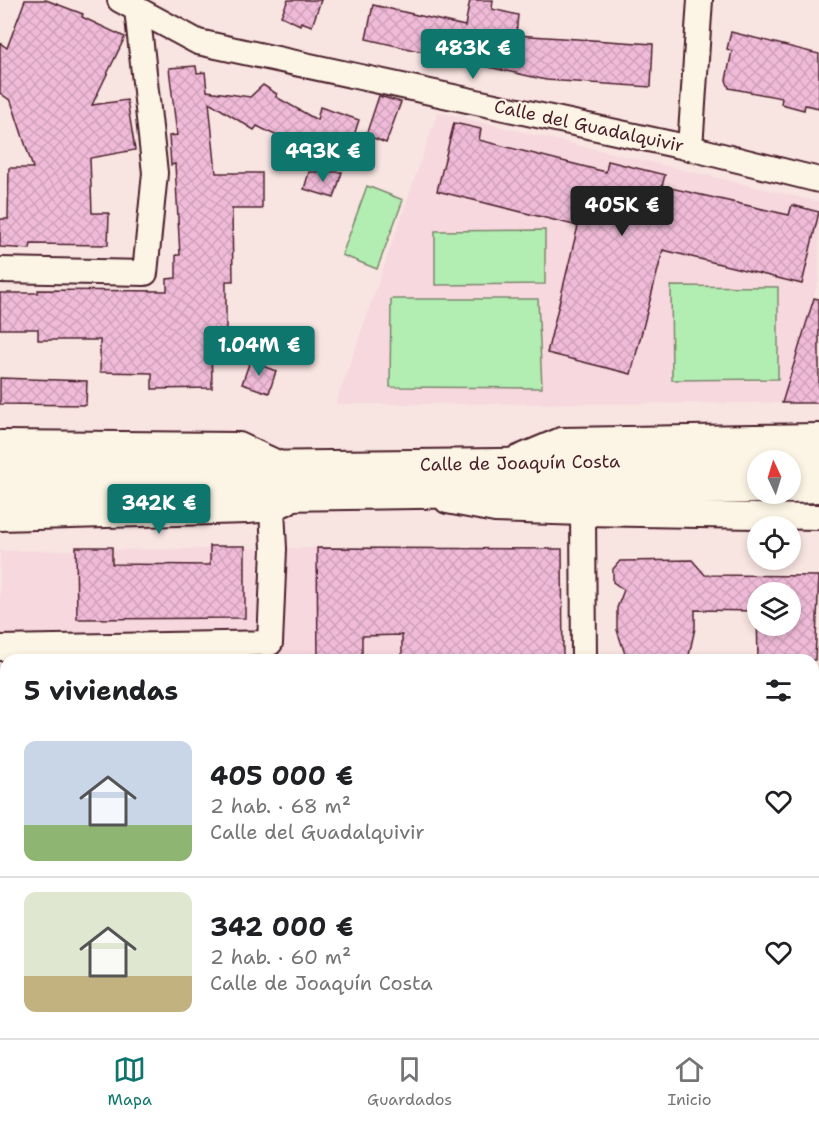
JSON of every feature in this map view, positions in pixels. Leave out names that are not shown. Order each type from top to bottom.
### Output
[{"type":"main road","name":"Calle de Joaquín Costa","points":[[0,470],[747,460]]},
{"type":"main road","name":"Calle de Joaquín Costa","points":[[801,460],[819,460]]},
{"type":"main road","points":[[801,488],[819,487]]},
{"type":"main road","name":"Calle de Joaquín Costa","points":[[0,499],[747,488]]},
{"type":"street","points":[[690,148],[700,0]]},
{"type":"street","points":[[0,270],[145,273],[155,173],[128,5]]},
{"type":"street","name":"Calle del Guadalquivir","points":[[128,5],[198,42],[690,148],[819,180]]},
{"type":"street","points":[[506,463],[561,440],[819,436]]},
{"type":"street","name":"Calle de Joaquín Costa","points":[[0,443],[239,445],[282,465]]},
{"type":"street","name":"Calle de Joaquín Costa","points":[[0,518],[272,509],[304,494]]},
{"type":"street","points":[[412,494],[495,510],[819,517]]},
{"type":"street","points":[[0,648],[150,653],[270,652],[274,549],[272,509]]},
{"type":"street","points":[[584,513],[584,654]]},
{"type":"shaded area","points":[[438,112],[819,202],[819,279],[782,403],[336,404]]},
{"type":"shaded area","points":[[317,548],[562,549],[563,654],[0,654],[0,551]]},
{"type":"green space","points":[[367,186],[403,200],[377,269],[342,255]]},
{"type":"green space","points":[[545,230],[545,284],[435,285],[435,231]]},
{"type":"green space","points":[[671,286],[778,287],[778,379],[672,380]]},
{"type":"green space","points":[[391,299],[538,299],[542,388],[390,387]]},
{"type":"building","points":[[25,0],[46,0],[83,14],[82,17],[125,37],[92,105],[127,100],[135,150],[90,158],[92,213],[109,213],[108,245],[31,244],[30,249],[0,247],[0,219],[8,219],[9,168],[33,168],[11,101],[0,93],[0,43],[7,48]]},
{"type":"building","points":[[288,0],[321,0],[312,26],[301,22],[300,25],[281,16]]},
{"type":"building","points":[[470,0],[493,0],[492,9],[518,15],[516,35],[653,44],[651,87],[546,80],[366,39],[373,5],[465,26]]},
{"type":"building","points":[[731,32],[819,54],[819,108],[805,105],[804,110],[781,104],[782,98],[729,88],[726,80],[732,51],[727,49]]},
{"type":"building","points":[[196,66],[197,73],[205,72],[207,91],[250,97],[263,85],[277,94],[276,97],[317,120],[320,107],[359,120],[343,169],[257,126],[254,130],[209,102],[216,173],[262,173],[262,209],[232,209],[233,281],[226,281],[226,339],[211,339],[212,388],[152,389],[152,373],[100,372],[100,340],[38,340],[38,329],[0,329],[0,293],[38,293],[38,290],[167,291],[167,279],[176,278],[176,255],[180,255],[175,164],[171,165],[169,136],[177,135],[169,68]]},
{"type":"building","points":[[379,96],[401,102],[386,143],[366,135]]},
{"type":"building","points":[[454,123],[481,129],[479,140],[606,172],[608,161],[665,175],[662,186],[789,215],[792,205],[819,212],[802,284],[663,250],[631,374],[547,353],[578,226],[437,191]]},
{"type":"building","points":[[309,172],[342,172],[334,198],[304,189]]},
{"type":"building","points":[[814,298],[819,299],[819,403],[782,403]]},
{"type":"building","points":[[250,361],[276,371],[269,393],[242,384]]},
{"type":"building","points":[[0,378],[87,381],[86,405],[0,404]]},
{"type":"building","points":[[210,546],[245,546],[245,618],[77,619],[76,547],[112,547],[112,564],[210,565]]},
{"type":"building","points":[[317,548],[562,549],[563,654],[402,654],[402,635],[362,636],[362,654],[318,654]]},
{"type":"building","points":[[692,560],[705,575],[819,576],[815,654],[758,654],[758,636],[801,636],[801,582],[747,582],[747,611],[695,610],[695,628],[689,654],[625,654],[617,630],[617,608],[624,590],[613,582],[613,569],[620,561]]}]
